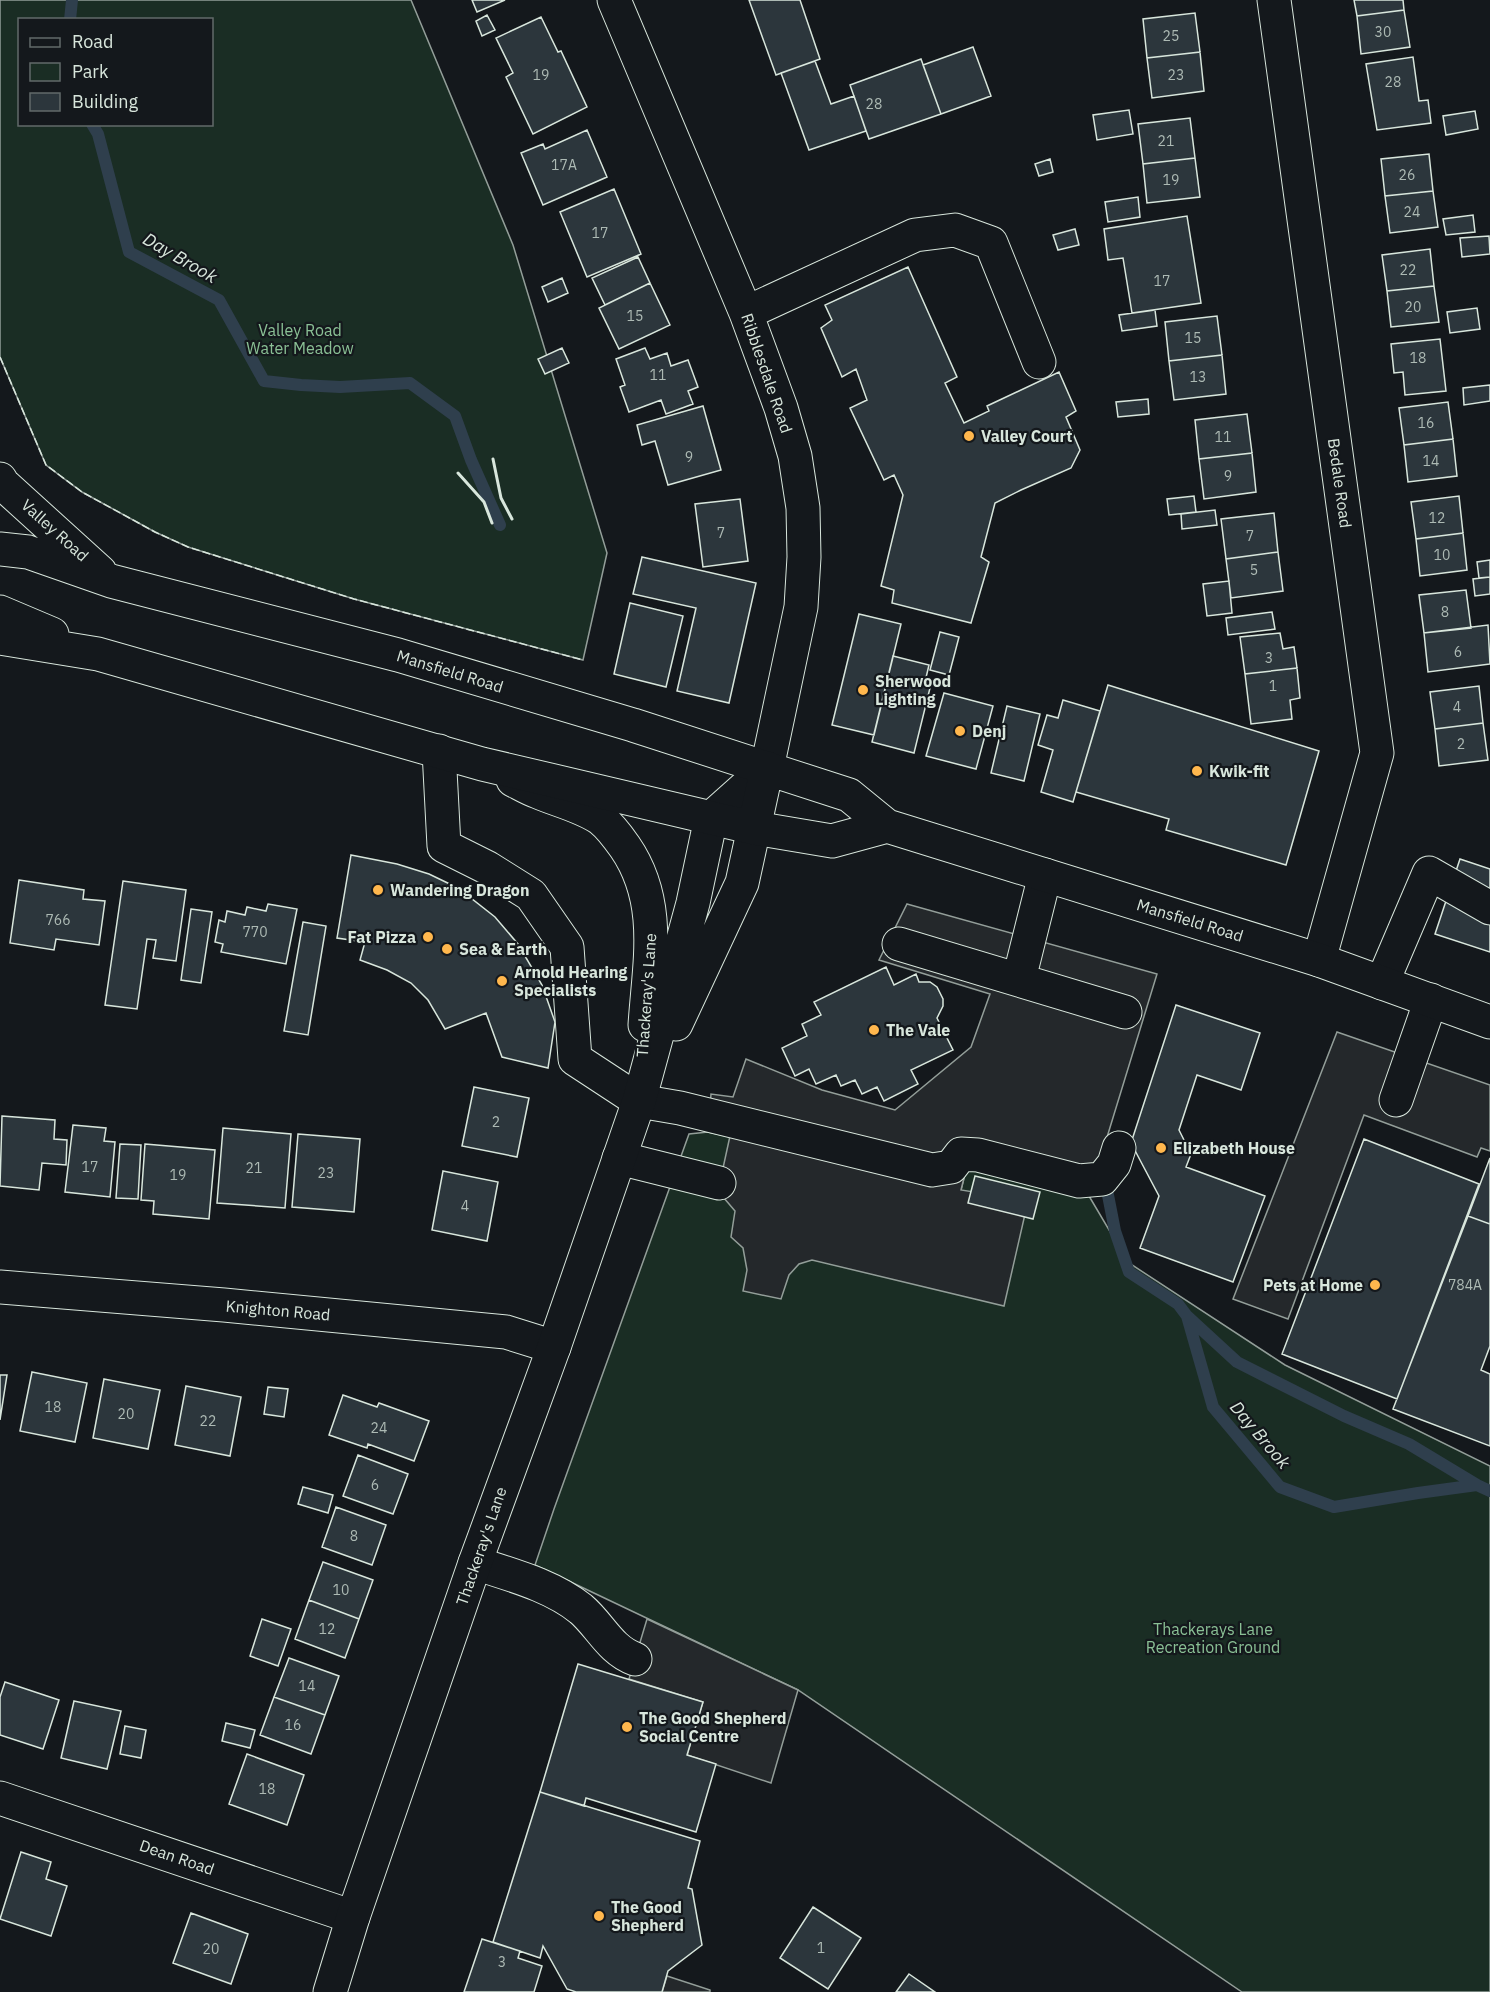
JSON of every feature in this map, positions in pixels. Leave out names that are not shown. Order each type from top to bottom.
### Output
[{"type":"main road","name":"Ribblesdale Road","points":[[614,0],[746,313],[781,408],[795,456],[803,508],[804,557],[801,607],[754,828]]},
{"type":"main road","name":"Bedale Road","points":[[1274,0],[1377,753],[1319,960]]},
{"type":"main road","points":[[746,313],[915,235],[956,230],[992,243],[1039,362]]},
{"type":"main road","name":"Valley Road","points":[[0,479],[111,581]]},
{"type":"main road","name":"Mansfield Road","points":[[0,549],[28,552],[111,581],[398,655],[633,725],[849,795],[887,826],[1319,960],[1490,1022]]},
{"type":"main road","points":[[0,612],[98,654]]},
{"type":"main road","points":[[0,638],[98,654],[482,764],[711,819],[832,841],[887,826]]},
{"type":"main road","points":[[439,751],[444,846],[488,868],[531,895],[567,947],[575,1059],[639,1101],[680,1108],[932,1170],[951,1167],[961,1154],[978,1155],[1079,1181],[1102,1179],[1114,1164],[1119,1148]]},
{"type":"main road","name":"Thackeray's Lane","points":[[482,764],[600,819],[616,833],[641,874],[649,902],[652,941],[639,1101]]},
{"type":"main road","points":[[711,819],[767,768]]},
{"type":"main road","name":"Thackeray's Lane","points":[[330,1992],[353,1917],[475,1563],[554,1347],[639,1101],[693,903],[711,819]]},
{"type":"main road","name":"Thackeray's Lane","points":[[639,1101],[742,883],[754,828]]},
{"type":"main road","points":[[1382,983],[1428,873],[1490,908]]},
{"type":"main road","points":[[1018,980],[1046,875]]},
{"type":"main road","points":[[899,944],[1125,1012]]},
{"type":"main road","points":[[1396,1100],[1431,1000]]},
{"type":"main road","points":[[619,1158],[719,1183]]},
{"type":"main road","name":"Knighton Road","points":[[0,1287],[212,1304],[506,1332],[554,1347]]},
{"type":"main road","points":[[475,1563],[541,1586],[562,1597],[581,1610],[616,1649],[635,1659]]},
{"type":"main road","name":"Dean Road","points":[[0,1798],[353,1917]]},
{"type":"green space","name":"Valley Road Water Meadow","points":[[0,0],[411,0],[513,245],[607,553],[583,660],[354,599],[188,547],[155,532],[82,492],[46,465],[0,357]]},
{"type":"green space","name":"Thackerays Lane Recreation Ground","points":[[708,1132],[961,1190],[967,1166],[1089,1196],[1121,1250],[1123,1259],[1285,1365],[1490,1466],[1490,1992],[1242,1992],[798,1690],[535,1565],[689,1134]]},
{"type":"shaded area","points":[[907,904],[1157,974],[1089,1196],[967,1166],[961,1190],[1028,1201],[1004,1306],[812,1260],[799,1264],[789,1275],[781,1299],[743,1291],[747,1270],[743,1248],[731,1237],[735,1211],[718,1191],[730,1136],[708,1132],[711,1094],[733,1097],[746,1059],[822,1090],[895,1110],[971,1047],[990,994],[879,960]]},
{"type":"shaded area","points":[[1337,1032],[1490,1085],[1490,1151],[1481,1148],[1477,1157],[1364,1115],[1288,1319],[1233,1299]]},
{"type":"shaded area","points":[[647,1619],[798,1690],[771,1783],[687,1755],[703,1702],[629,1679]]},
{"type":"shaded area","points":[[667,1976],[710,1990],[710,1992],[662,1992]]},
{"type":"building","points":[[472,0],[505,0],[477,12]]},
{"type":"building","points":[[749,0],[800,0],[820,59],[776,75]]},
{"type":"building","points":[[1354,0],[1403,0],[1404,10],[1357,16]]},
{"type":"building","points":[[1404,10],[1410,47],[1361,54],[1357,16]]},
{"type":"building","points":[[1195,13],[1200,52],[1147,58],[1143,19]]},
{"type":"building","points":[[487,15],[495,30],[482,36],[476,21]]},
{"type":"building","points":[[541,17],[558,52],[561,51],[587,107],[533,134],[506,77],[513,73],[496,38]]},
{"type":"building","points":[[973,47],[991,96],[941,114],[923,65]]},
{"type":"building","points":[[1200,52],[1204,91],[1152,98],[1147,58]]},
{"type":"building","points":[[1413,57],[1419,101],[1428,100],[1431,123],[1377,130],[1366,64]]},
{"type":"building","points":[[921,59],[941,114],[869,139],[850,85]]},
{"type":"building","points":[[815,61],[831,104],[854,96],[866,131],[809,150],[781,73]]},
{"type":"building","points":[[1129,110],[1133,134],[1097,140],[1093,115]]},
{"type":"building","points":[[1475,111],[1478,129],[1446,135],[1443,116]]},
{"type":"building","points":[[1190,118],[1195,158],[1143,164],[1138,124]]},
{"type":"building","points":[[587,130],[607,177],[543,205],[521,153],[543,144],[545,149]]},
{"type":"building","points":[[1429,154],[1433,191],[1385,196],[1381,159]]},
{"type":"building","points":[[1195,158],[1200,197],[1147,203],[1143,164]]},
{"type":"building","points":[[1050,159],[1053,172],[1039,176],[1035,164]]},
{"type":"building","points":[[614,189],[641,254],[587,277],[560,212]]},
{"type":"building","points":[[1433,191],[1438,227],[1390,233],[1385,196]]},
{"type":"building","points":[[1138,197],[1140,217],[1108,222],[1105,202]]},
{"type":"building","points":[[1473,215],[1475,232],[1446,235],[1443,219]]},
{"type":"building","points":[[1187,216],[1201,303],[1132,313],[1123,258],[1108,260],[1104,229]]},
{"type":"building","points":[[1075,229],[1079,245],[1058,250],[1053,235]]},
{"type":"building","points":[[1489,236],[1490,254],[1462,257],[1460,238]]},
{"type":"building","points":[[1430,249],[1434,286],[1387,291],[1382,255]]},
{"type":"building","points":[[638,257],[650,283],[605,305],[592,278]]},
{"type":"building","name":"Valley Court","points":[[908,267],[957,377],[945,383],[964,423],[989,411],[987,406],[1059,372],[1076,411],[1066,417],[1080,450],[1071,468],[995,503],[981,557],[989,562],[971,623],[892,603],[894,590],[881,586],[903,495],[894,475],[884,480],[850,408],[867,400],[856,369],[842,377],[821,328],[832,320],[825,305]]},
{"type":"building","points":[[562,278],[568,293],[548,302],[542,287]]},
{"type":"building","points":[[650,283],[670,325],[619,349],[599,308]]},
{"type":"building","points":[[1434,286],[1439,322],[1391,327],[1387,291]]},
{"type":"building","points":[[1477,308],[1480,329],[1450,333],[1447,312]]},
{"type":"building","points":[[1155,310],[1157,326],[1122,331],[1119,315]]},
{"type":"building","points":[[1217,316],[1222,355],[1169,361],[1165,322]]},
{"type":"building","points":[[1440,339],[1446,391],[1405,395],[1403,372],[1394,373],[1391,344]]},
{"type":"building","points":[[562,348],[569,363],[545,374],[538,359]]},
{"type":"building","points":[[645,348],[650,359],[667,353],[671,366],[688,360],[698,387],[688,391],[693,404],[666,414],[661,400],[629,412],[620,387],[625,385],[616,359]]},
{"type":"building","points":[[1222,355],[1226,394],[1174,400],[1169,361]]},
{"type":"building","points":[[1490,385],[1490,401],[1464,405],[1463,388]]},
{"type":"building","points":[[1148,399],[1149,414],[1118,417],[1116,402]]},
{"type":"building","points":[[1448,402],[1453,439],[1404,445],[1399,408]]},
{"type":"building","points":[[703,406],[721,470],[668,485],[655,441],[642,445],[637,425]]},
{"type":"building","points":[[1247,414],[1252,453],[1199,459],[1195,420]]},
{"type":"building","points":[[1453,439],[1457,476],[1408,482],[1404,445]]},
{"type":"building","points":[[1252,453],[1256,492],[1204,499],[1199,459]]},
{"type":"building","points":[[1194,496],[1196,512],[1169,515],[1167,499]]},
{"type":"building","points":[[1459,496],[1463,533],[1416,539],[1411,502]]},
{"type":"building","points":[[740,499],[748,561],[703,567],[695,504]]},
{"type":"building","points":[[1215,510],[1217,525],[1182,529],[1181,514]]},
{"type":"building","points":[[1274,513],[1278,552],[1226,559],[1221,519]]},
{"type":"building","points":[[1463,533],[1467,570],[1420,576],[1416,539]]},
{"type":"building","points":[[1278,552],[1283,591],[1231,598],[1226,559]]},
{"type":"building","points":[[642,557],[756,583],[729,703],[677,691],[696,608],[633,594]]},
{"type":"building","points":[[1490,560],[1490,577],[1479,578],[1477,562]]},
{"type":"building","points":[[1490,577],[1490,594],[1475,596],[1473,579]]},
{"type":"building","points":[[1229,581],[1232,613],[1207,616],[1203,584]]},
{"type":"building","points":[[1466,590],[1471,628],[1424,633],[1419,595]]},
{"type":"building","points":[[630,603],[683,616],[666,687],[614,674]]},
{"type":"building","points":[[1272,612],[1275,629],[1228,635],[1226,618]]},
{"type":"building","name":"Sherwood Lighting","points":[[859,614],[901,624],[874,735],[832,725]]},
{"type":"building","points":[[1488,625],[1490,664],[1428,672],[1424,633]]},
{"type":"building","points":[[940,632],[959,637],[949,675],[930,670]]},
{"type":"building","points":[[1280,633],[1283,649],[1294,647],[1297,668],[1245,674],[1240,637]]},
{"type":"building","points":[[893,656],[929,665],[924,686],[930,688],[914,753],[872,742]]},
{"type":"building","points":[[1297,668],[1300,698],[1290,700],[1292,719],[1251,724],[1245,674]]},
{"type":"building","name":"Kwik-fit","points":[[1108,685],[1319,751],[1286,865],[1166,830],[1169,819],[1076,792]]},
{"type":"building","points":[[1479,686],[1483,723],[1435,729],[1430,692]]},
{"type":"building","name":"Denj","points":[[944,693],[993,706],[976,769],[926,756]]},
{"type":"building","points":[[1063,700],[1100,711],[1073,802],[1041,792],[1053,750],[1038,745],[1047,715],[1058,718]]},
{"type":"building","points":[[1007,706],[1040,714],[1024,781],[991,773]]},
{"type":"building","points":[[1483,723],[1488,760],[1439,766],[1435,729]]},
{"type":"building","points":[[351,855],[397,864],[429,874],[458,888],[495,917],[518,944],[542,985],[555,1022],[548,1068],[502,1057],[486,1013],[445,1029],[428,1000],[411,983],[387,970],[360,960],[365,942],[337,938]]},
{"type":"building","points":[[1460,859],[1490,869],[1490,952],[1435,934]]},
{"type":"building","points":[[19,880],[84,890],[83,899],[105,901],[99,945],[56,939],[54,950],[10,943]]},
{"type":"building","points":[[123,881],[186,890],[176,961],[153,958],[156,940],[147,939],[137,1009],[105,1005]]},
{"type":"building","points":[[268,904],[297,909],[286,964],[221,952],[223,944],[215,942],[219,920],[225,922],[227,911],[245,915],[247,907],[266,911]]},
{"type":"building","points":[[191,909],[212,912],[201,983],[181,980]]},
{"type":"building","points":[[303,922],[326,926],[308,1035],[284,1031]]},
{"type":"building","name":"The Vale","points":[[886,967],[894,985],[916,974],[919,982],[930,982],[937,987],[943,999],[943,1006],[937,1018],[953,1050],[911,1070],[918,1084],[884,1101],[877,1087],[862,1094],[855,1080],[841,1086],[836,1075],[816,1084],[809,1069],[795,1076],[782,1048],[807,1036],[802,1024],[821,1015],[814,1002]]},
{"type":"building","name":"Elizabeth House","points":[[1176,1005],[1260,1033],[1241,1090],[1197,1075],[1179,1130],[1191,1154],[1186,1167],[1265,1196],[1233,1282],[1140,1248],[1159,1196],[1131,1143]]},
{"type":"building","points":[[474,1087],[529,1098],[517,1157],[462,1146]]},
{"type":"building","points":[[2,1116],[55,1120],[54,1139],[67,1140],[66,1165],[42,1163],[39,1190],[0,1186]]},
{"type":"building","points":[[73,1125],[106,1128],[104,1141],[115,1142],[110,1197],[65,1192]]},
{"type":"building","points":[[223,1128],[291,1134],[285,1208],[217,1203]]},
{"type":"building","points":[[298,1134],[360,1139],[354,1212],[292,1207]]},
{"type":"building","name":"Pets at Home","points":[[1364,1139],[1479,1184],[1397,1399],[1282,1354]]},
{"type":"building","points":[[120,1144],[141,1145],[138,1199],[116,1198]]},
{"type":"building","points":[[145,1144],[215,1150],[209,1219],[153,1214],[154,1201],[141,1200]]},
{"type":"building","points":[[1490,1158],[1490,1224],[1468,1216]]},
{"type":"building","points":[[443,1171],[498,1182],[487,1241],[432,1230]]},
{"type":"building","points":[[975,1176],[1040,1192],[1033,1219],[968,1203]]},
{"type":"building","points":[[1468,1216],[1490,1224],[1490,1346],[1481,1370],[1490,1374],[1490,1446],[1393,1409]]},
{"type":"building","points":[[32,1372],[87,1383],[75,1442],[20,1431]]},
{"type":"building","points":[[0,1375],[7,1375],[0,1420]]},
{"type":"building","points":[[104,1379],[160,1390],[148,1449],[93,1438]]},
{"type":"building","points":[[186,1386],[241,1397],[230,1456],[175,1445]]},
{"type":"building","points":[[268,1387],[288,1389],[284,1417],[264,1414]]},
{"type":"building","points":[[343,1395],[377,1407],[379,1403],[429,1421],[414,1461],[368,1444],[367,1448],[329,1435]]},
{"type":"building","points":[[358,1455],[408,1474],[393,1514],[343,1496]]},
{"type":"building","points":[[303,1487],[333,1495],[328,1513],[298,1504]]},
{"type":"building","points":[[336,1507],[386,1525],[372,1565],[322,1547]]},
{"type":"building","points":[[323,1562],[373,1580],[359,1619],[309,1600]]},
{"type":"building","points":[[309,1600],[359,1619],[345,1658],[295,1639]]},
{"type":"building","points":[[262,1619],[291,1629],[278,1666],[250,1656]]},
{"type":"building","points":[[289,1658],[339,1676],[325,1715],[274,1697]]},
{"type":"building","name":"The Good Shepherd Social Centre","points":[[578,1664],[703,1702],[687,1755],[716,1764],[696,1832],[586,1798],[584,1806],[540,1792]]},
{"type":"building","points":[[5,1682],[59,1700],[43,1749],[0,1735],[0,1697]]},
{"type":"building","points":[[274,1697],[325,1715],[311,1754],[260,1735]]},
{"type":"building","points":[[74,1701],[121,1711],[107,1769],[61,1758]]},
{"type":"building","points":[[226,1723],[255,1730],[250,1748],[222,1741]]},
{"type":"building","points":[[125,1726],[146,1730],[141,1758],[120,1754]]},
{"type":"building","points":[[247,1754],[304,1775],[287,1825],[229,1804]]},
{"type":"building","name":"The Good Shepherd","points":[[540,1792],[700,1841],[688,1888],[692,1889],[702,1945],[668,1971],[662,1992],[576,1992],[567,1989],[543,1946],[540,1958],[493,1942]]},
{"type":"building","points":[[21,1852],[51,1862],[46,1879],[67,1886],[51,1936],[0,1919]]},
{"type":"building","points":[[813,1907],[861,1938],[828,1989],[780,1958]]},
{"type":"building","points":[[191,1913],[248,1934],[231,1984],[173,1963]]},
{"type":"building","points":[[482,1939],[520,1951],[518,1958],[542,1966],[534,1992],[464,1992]]},
{"type":"building","points":[[909,1974],[935,1992],[896,1992]]},
{"type":"waterway","name":"Day Brook","points":[[70,18],[72,0]]},
{"type":"waterway","name":"Day Brook","points":[[93,126],[98,134],[129,252],[219,300],[264,381],[340,387],[410,383],[455,416],[471,460],[500,525]]},
{"type":"waterway","name":"Day Brook","points":[[1107,1190],[1115,1231],[1129,1272],[1178,1304],[1187,1316],[1213,1407],[1280,1487],[1334,1507],[1477,1485],[1490,1491]]},
{"type":"waterway","name":"Day Brook","points":[[1187,1316],[1237,1362],[1344,1416],[1409,1444],[1477,1485]]},
{"type":"fence","points":[[0,357],[46,465],[82,492],[155,532],[188,547],[354,599],[583,660]]},
{"type":"wall","points":[[493,459],[501,498],[512,519]]},
{"type":"wall","points":[[458,473],[484,502],[492,523]]},
{"type":"place","name":"Valley Court","points":[[969,436]]},
{"type":"place","name":"Sherwood Lighting","points":[[863,690]]},
{"type":"place","name":"Denj","points":[[960,731]]},
{"type":"place","name":"Kwik-fit","points":[[1197,771]]},
{"type":"place","name":"Wandering Dragon","points":[[378,890]]},
{"type":"place","name":"Fat Pizza","points":[[428,937]]},
{"type":"place","name":"Sea & Earth","points":[[447,949]]},
{"type":"place","name":"Arnold Hearing Specialists","points":[[502,981]]},
{"type":"place","name":"The Vale","points":[[874,1030]]},
{"type":"place","name":"Elizabeth House","points":[[1161,1148]]},
{"type":"place","name":"Pets at Home","points":[[1375,1285]]},
{"type":"place","name":"The Good Shepherd Social Centre","points":[[627,1727]]},
{"type":"place","name":"The Good Shepherd","points":[[599,1916]]}]
